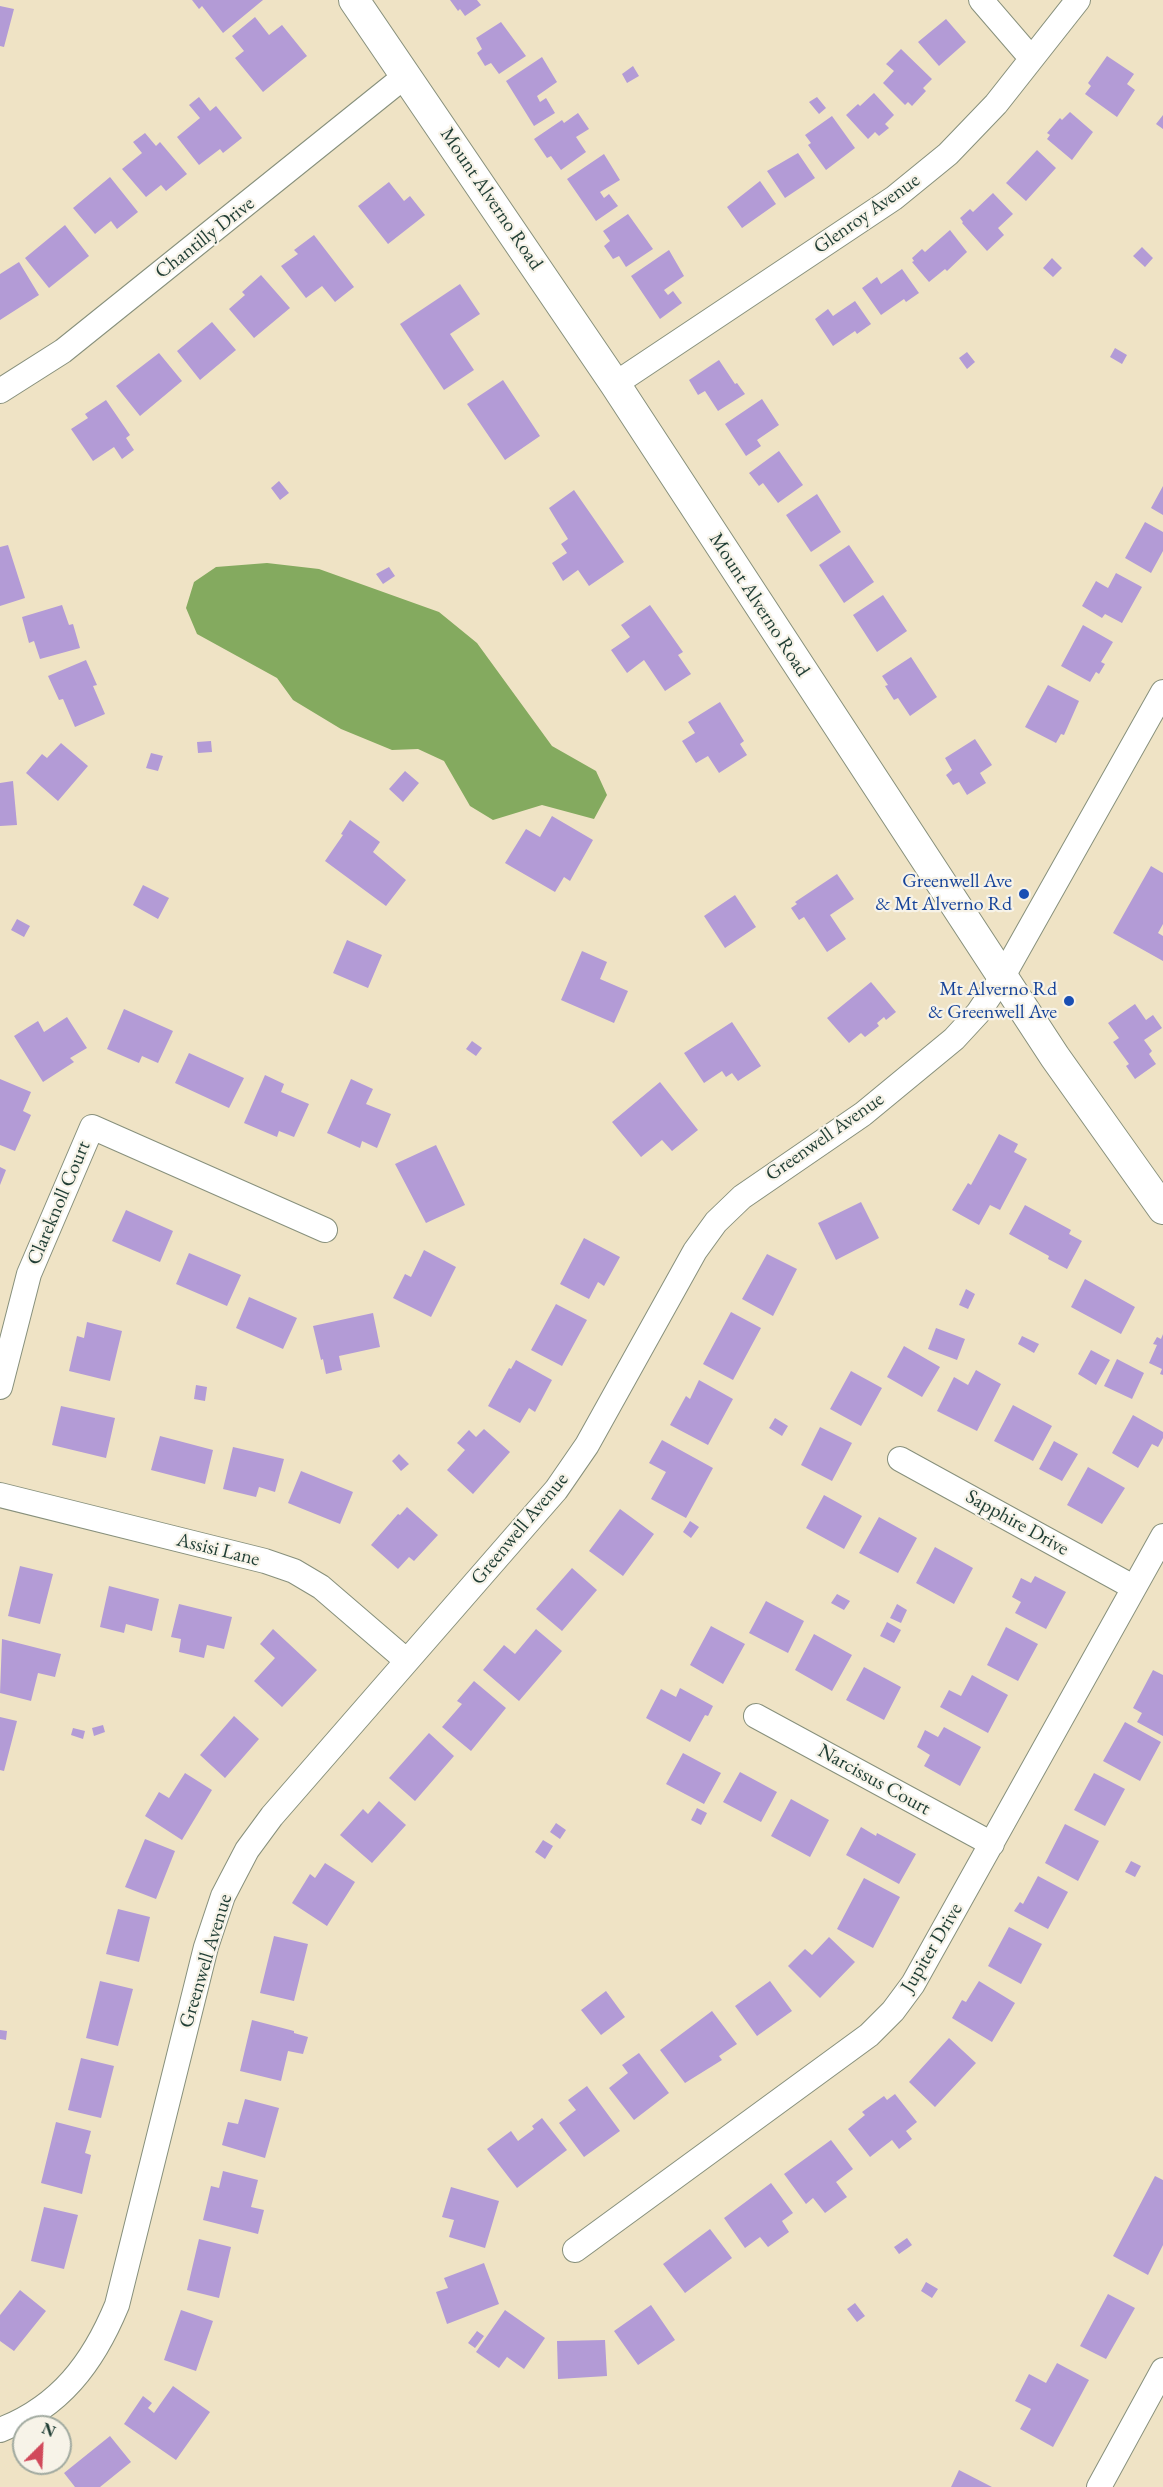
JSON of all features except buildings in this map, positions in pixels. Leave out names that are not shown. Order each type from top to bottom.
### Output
[{"type":"street","name":"Mount Alverno Road","points":[[354,0],[615,384],[1055,1057],[1163,1209]]},
{"type":"street","points":[[981,0],[1031,58]]},
{"type":"street","name":"Glenroy Avenue","points":[[615,384],[894,198],[948,154],[996,104],[1078,0]]},
{"type":"street","name":"Chantilly Drive","points":[[0,391],[63,351],[405,77]]},
{"type":"street","name":"Greenwell Avenue","points":[[0,2430],[34,2414],[61,2392],[85,2367],[103,2337],[117,2305],[206,1947],[223,1896],[247,1850],[272,1816],[556,1490],[587,1445],[695,1251],[716,1222],[742,1197],[862,1114],[954,1039],[978,1013],[1003,976],[1163,692]]},
{"type":"street","name":"Clareknoll Court","points":[[0,1387],[29,1274],[92,1126],[325,1230]]},
{"type":"street","name":"Sapphire Drive","points":[[900,1460],[1133,1587]]},
{"type":"street","name":"Assisi Lane","points":[[0,1495],[265,1561],[294,1572],[321,1587],[407,1661]]},
{"type":"street","name":"Jupiter Drive","points":[[575,2250],[869,2035],[893,2011],[913,1984],[1163,1536]]},
{"type":"street","name":"Narcissus Court","points":[[756,1716],[992,1844]]},
{"type":"street","points":[[1099,2487],[1163,2370]]},
{"type":"green space","points":[[267,563],[319,569],[439,612],[477,643],[552,746],[596,771],[607,795],[594,819],[542,805],[493,820],[470,806],[444,761],[418,749],[392,750],[341,729],[293,700],[277,678],[197,634],[186,608],[194,582],[216,567]]},
{"type":"place","name":"Greenwell Ave & Mt Alverno Rd","points":[[1024,894]]},
{"type":"place","name":"Mt Alverno Rd & Greenwell Ave","points":[[1069,1001]]}]
